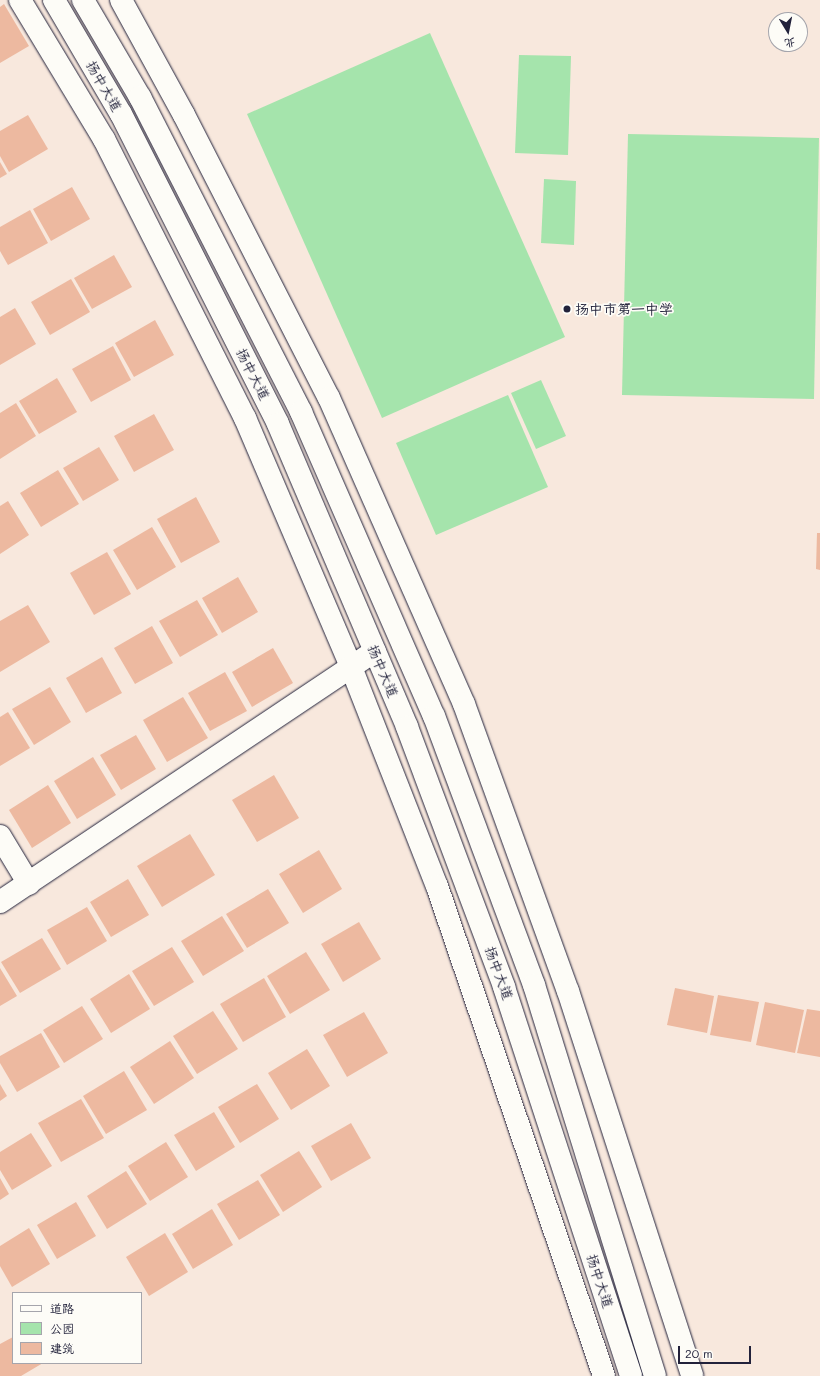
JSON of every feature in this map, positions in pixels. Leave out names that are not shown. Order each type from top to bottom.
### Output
[{"type":"street","points":[[20,0],[104,139],[245,418],[351,668],[437,886],[604,1376]]},
{"type":"street","name":"扬中大道","points":[[54,0],[121,114],[278,424],[407,727],[504,987],[631,1376]]},
{"type":"street","name":"扬中大道","points":[[83,0],[140,97],[301,412],[434,716],[534,985],[655,1376]]},
{"type":"street","points":[[121,0],[184,115],[329,398],[464,704],[568,991],[692,1376]]},
{"type":"street","points":[[0,902],[375,651]]},
{"type":"street","points":[[0,836],[29,884]]},
{"type":"green space","points":[[430,33],[565,337],[382,418],[247,114]]},
{"type":"green space","points":[[519,55],[571,56],[568,155],[515,153]]},
{"type":"green space","points":[[628,134],[819,138],[814,399],[622,395]]},
{"type":"green space","points":[[544,179],[576,181],[574,245],[541,243]]},
{"type":"green space","points":[[541,380],[566,436],[536,449],[511,393]]},
{"type":"green space","points":[[508,395],[548,487],[436,535],[396,443]]},
{"type":"building","points":[[4,4],[29,46],[0,63],[0,7]]},
{"type":"building","points":[[28,115],[48,149],[9,172],[0,156],[0,131]]},
{"type":"building","points":[[0,162],[7,174],[0,178]]},
{"type":"building","points":[[72,187],[90,219],[51,241],[33,209]]},
{"type":"building","points":[[30,210],[48,243],[8,265],[0,251],[0,227]]},
{"type":"building","points":[[114,255],[132,287],[92,309],[74,278]]},
{"type":"building","points":[[71,279],[90,312],[50,335],[31,302]]},
{"type":"building","points":[[15,308],[36,344],[0,365],[0,317]]},
{"type":"building","points":[[155,320],[174,355],[134,377],[115,343]]},
{"type":"building","points":[[113,346],[131,380],[91,402],[72,369]]},
{"type":"building","points":[[57,378],[77,412],[39,434],[19,401]]},
{"type":"building","points":[[16,403],[36,436],[0,459],[0,413]]},
{"type":"building","points":[[154,414],[174,450],[134,472],[114,436]]},
{"type":"building","points":[[99,447],[119,480],[83,501],[63,468]]},
{"type":"building","points":[[58,470],[79,504],[41,527],[20,493]]},
{"type":"building","points":[[196,497],[220,542],[181,563],[157,519]]},
{"type":"building","points":[[8,501],[29,535],[0,554],[0,506]]},
{"type":"building","points":[[152,527],[176,567],[137,590],[113,550]]},
{"type":"building","points":[[817,533],[820,533],[820,570],[816,569]]},
{"type":"building","points":[[107,552],[131,594],[94,615],[70,573]]},
{"type":"building","points":[[238,577],[258,612],[222,633],[202,598]]},
{"type":"building","points":[[197,600],[218,635],[180,657],[159,621]]},
{"type":"building","points":[[28,605],[50,642],[0,672],[0,621]]},
{"type":"building","points":[[152,626],[173,663],[135,684],[114,648]]},
{"type":"building","points":[[273,648],[293,683],[252,707],[232,672]]},
{"type":"building","points":[[102,657],[122,693],[86,713],[66,678]]},
{"type":"building","points":[[225,672],[247,711],[210,731],[188,693]]},
{"type":"building","points":[[50,687],[71,722],[34,745],[12,709]]},
{"type":"building","points":[[183,697],[208,738],[167,762],[143,720]]},
{"type":"building","points":[[8,712],[30,748],[0,766],[0,717]]},
{"type":"building","points":[[136,735],[156,769],[121,790],[100,755]]},
{"type":"building","points":[[93,757],[116,795],[77,819],[54,781]]},
{"type":"building","points":[[274,775],[299,818],[257,842],[232,800]]},
{"type":"building","points":[[48,785],[71,823],[32,848],[9,810]]},
{"type":"building","points":[[190,834],[215,875],[162,907],[137,866]]},
{"type":"building","points":[[319,850],[342,889],[303,913],[279,874]]},
{"type":"building","points":[[128,879],[149,915],[111,937],[90,902]]},
{"type":"building","points":[[268,889],[289,923],[247,948],[226,914]]},
{"type":"building","points":[[87,907],[107,941],[67,965],[47,930]]},
{"type":"building","points":[[222,916],[244,951],[203,976],[181,941]]},
{"type":"building","points":[[359,922],[381,959],[343,982],[321,944]]},
{"type":"building","points":[[42,938],[61,969],[20,993],[1,962]]},
{"type":"building","points":[[172,947],[194,982],[154,1006],[132,971]]},
{"type":"building","points":[[306,952],[330,990],[290,1014],[267,976]]},
{"type":"building","points":[[0,968],[17,996],[0,1006]]},
{"type":"building","points":[[129,974],[150,1009],[111,1033],[90,999]]},
{"type":"building","points":[[264,978],[286,1017],[243,1042],[220,1004]]},
{"type":"building","points":[[675,988],[714,996],[707,1033],[667,1025]]},
{"type":"building","points":[[718,995],[759,1002],[751,1042],[710,1035]]},
{"type":"building","points":[[765,1002],[804,1010],[795,1053],[756,1045]]},
{"type":"building","points":[[82,1006],[103,1039],[64,1063],[43,1030]]},
{"type":"building","points":[[807,1009],[820,1011],[820,1057],[797,1053]]},
{"type":"building","points":[[213,1011],[238,1049],[197,1074],[173,1036]]},
{"type":"building","points":[[364,1012],[388,1053],[347,1077],[323,1035]]},
{"type":"building","points":[[41,1033],[60,1067],[17,1092],[0,1063],[0,1056]]},
{"type":"building","points":[[170,1041],[194,1078],[154,1104],[130,1067]]},
{"type":"building","points":[[307,1049],[330,1086],[291,1110],[268,1073]]},
{"type":"building","points":[[124,1071],[147,1110],[106,1134],[83,1096]]},
{"type":"building","points":[[0,1084],[7,1096],[0,1101]]},
{"type":"building","points":[[257,1084],[279,1119],[240,1143],[218,1107]]},
{"type":"building","points":[[81,1099],[104,1138],[61,1162],[38,1123]]},
{"type":"building","points":[[214,1112],[235,1147],[196,1171],[174,1135]]},
{"type":"building","points":[[351,1123],[371,1158],[331,1181],[311,1146]]},
{"type":"building","points":[[31,1133],[52,1166],[12,1190],[0,1170],[0,1152]]},
{"type":"building","points":[[166,1142],[188,1177],[150,1201],[128,1166]]},
{"type":"building","points":[[299,1151],[322,1187],[283,1212],[260,1175]]},
{"type":"building","points":[[126,1171],[147,1204],[107,1229],[87,1196]]},
{"type":"building","points":[[0,1178],[9,1194],[0,1200]]},
{"type":"building","points":[[258,1180],[280,1215],[239,1240],[217,1204]]},
{"type":"building","points":[[76,1202],[96,1236],[57,1259],[37,1225]]},
{"type":"building","points":[[212,1209],[233,1245],[193,1269],[172,1234]]},
{"type":"building","points":[[29,1228],[50,1264],[12,1287],[0,1266],[0,1246]]},
{"type":"building","points":[[165,1233],[188,1272],[149,1296],[126,1257]]},
{"type":"building","points":[[12,1338],[12,1364],[41,1364],[21,1376],[0,1376],[0,1344]]},
{"type":"place","name":"扬中市第一中学","points":[[567,309]]}]
